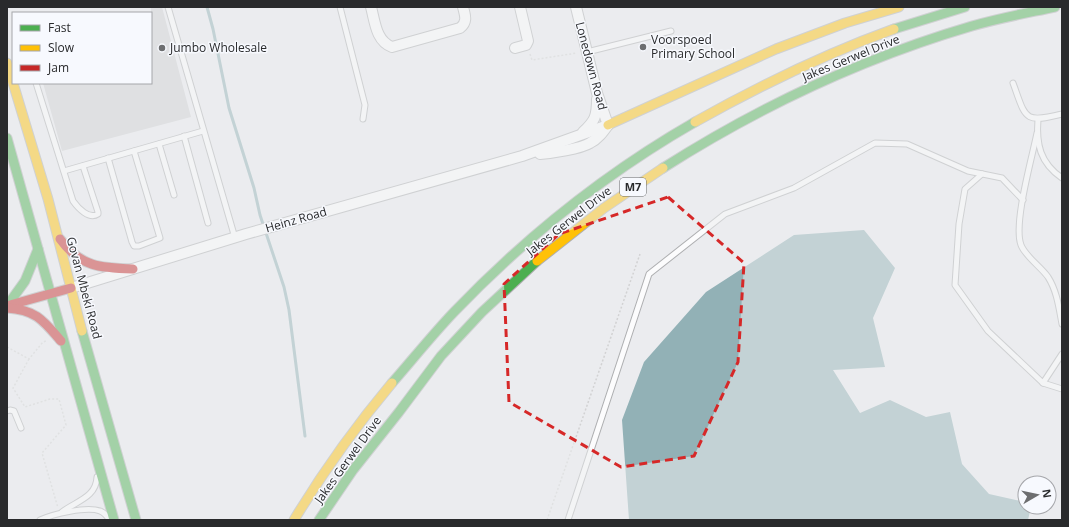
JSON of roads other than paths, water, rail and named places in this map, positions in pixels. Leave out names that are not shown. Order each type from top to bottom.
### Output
[{"type":"main road","points":[[608,125],[776,48],[838,25],[899,7]]},
{"type":"main road","name":"Jakes Gerwel Drive","points":[[294,520],[340,449],[386,390],[425,344],[469,296],[520,248],[572,204],[629,164],[682,130],[768,82],[866,39],[965,7]]},
{"type":"main road","name":"Jakes Gerwel Drive","points":[[319,520],[357,464],[446,350],[482,312],[531,266],[586,222],[636,185],[691,149],[734,125],[779,101],[833,76],[962,29],[1055,7]]},
{"type":"main road","name":"Govan Mbeki Road","points":[[7,63],[12,80]]},
{"type":"main road","name":"Govan Mbeki Road","points":[[13,84],[45,192],[136,520]]},
{"type":"main road","points":[[7,138],[114,520]]},
{"type":"main road","points":[[56,232],[62,243],[70,252],[85,262],[105,268],[133,269]]},
{"type":"main road","points":[[7,307],[26,281],[38,249]]},
{"type":"main road","points":[[7,307],[71,288]]},
{"type":"main road","points":[[7,307],[29,311],[36,315],[53,330],[64,344]]},
{"type":"street","points":[[372,7],[379,36],[382,42],[392,47],[460,28],[464,24],[466,18],[463,7]]},
{"type":"street","points":[[515,48],[527,44],[528,41],[520,7]]},
{"type":"street","name":"Lonedown Road","points":[[576,7],[597,93],[608,125]]},
{"type":"street","points":[[580,136],[591,125],[596,116],[597,93]]},
{"type":"street","name":"Heinz Road","points":[[71,288],[246,234],[522,156],[608,125]]},
{"type":"street","name":"Heinz Road","points":[[522,156],[542,154],[584,146],[592,143],[608,125]]},
{"type":"lane","points":[[168,7],[235,238]]},
{"type":"lane","points":[[340,7],[365,105],[362,119]]},
{"type":"lane","points":[[587,52],[671,31]]},
{"type":"lane","points":[[1013,83],[1024,111],[1032,118],[1038,119],[1062,114]]},
{"type":"lane","points":[[36,84],[73,201],[79,208],[91,216],[95,216],[98,212],[83,166]]},
{"type":"lane","points":[[1038,119],[1037,133],[1018,230],[1021,246],[1048,277],[1054,288],[1062,324]]},
{"type":"lane","points":[[64,171],[203,131]]},
{"type":"lane","points":[[1037,133],[1038,145],[1042,155],[1053,170],[1062,178]]},
{"type":"lane","points":[[184,136],[208,223]]},
{"type":"lane","points":[[568,520],[649,274],[725,214],[794,188],[875,143],[907,144],[968,171],[1002,178],[1023,200]]},
{"type":"lane","points":[[159,144],[174,195]]},
{"type":"lane","points":[[108,158],[132,242],[134,246],[139,246],[160,238],[134,151]]},
{"type":"lane","points":[[982,174],[965,189],[959,224],[955,285],[988,331],[1043,383],[1062,389]]},
{"type":"lane","points":[[1043,383],[1062,354]]},
{"type":"lane","points":[[7,411],[14,411],[21,428]]},
{"type":"lane","points":[[60,514],[63,510],[82,502],[88,496],[94,488],[97,480],[98,464]]},
{"type":"lane","points":[[40,520],[73,511],[96,510],[105,514],[109,520]]},
{"type":"water","points":[[864,230],[895,268],[873,318],[885,367],[833,370],[860,413],[890,400],[926,417],[950,412],[962,464],[989,494],[1017,500],[1017,515],[1029,515],[1028,520],[629,520],[622,420],[644,362],[706,292],[794,235]]},
{"type":"waterway","points":[[207,7],[229,108],[254,188],[260,215],[284,287],[289,310],[305,436]]},
{"type":"place","name":"Voorspoed Primary School","points":[[643,47]]},
{"type":"place","name":"Jumbo Wholesale","points":[[162,48]]}]
